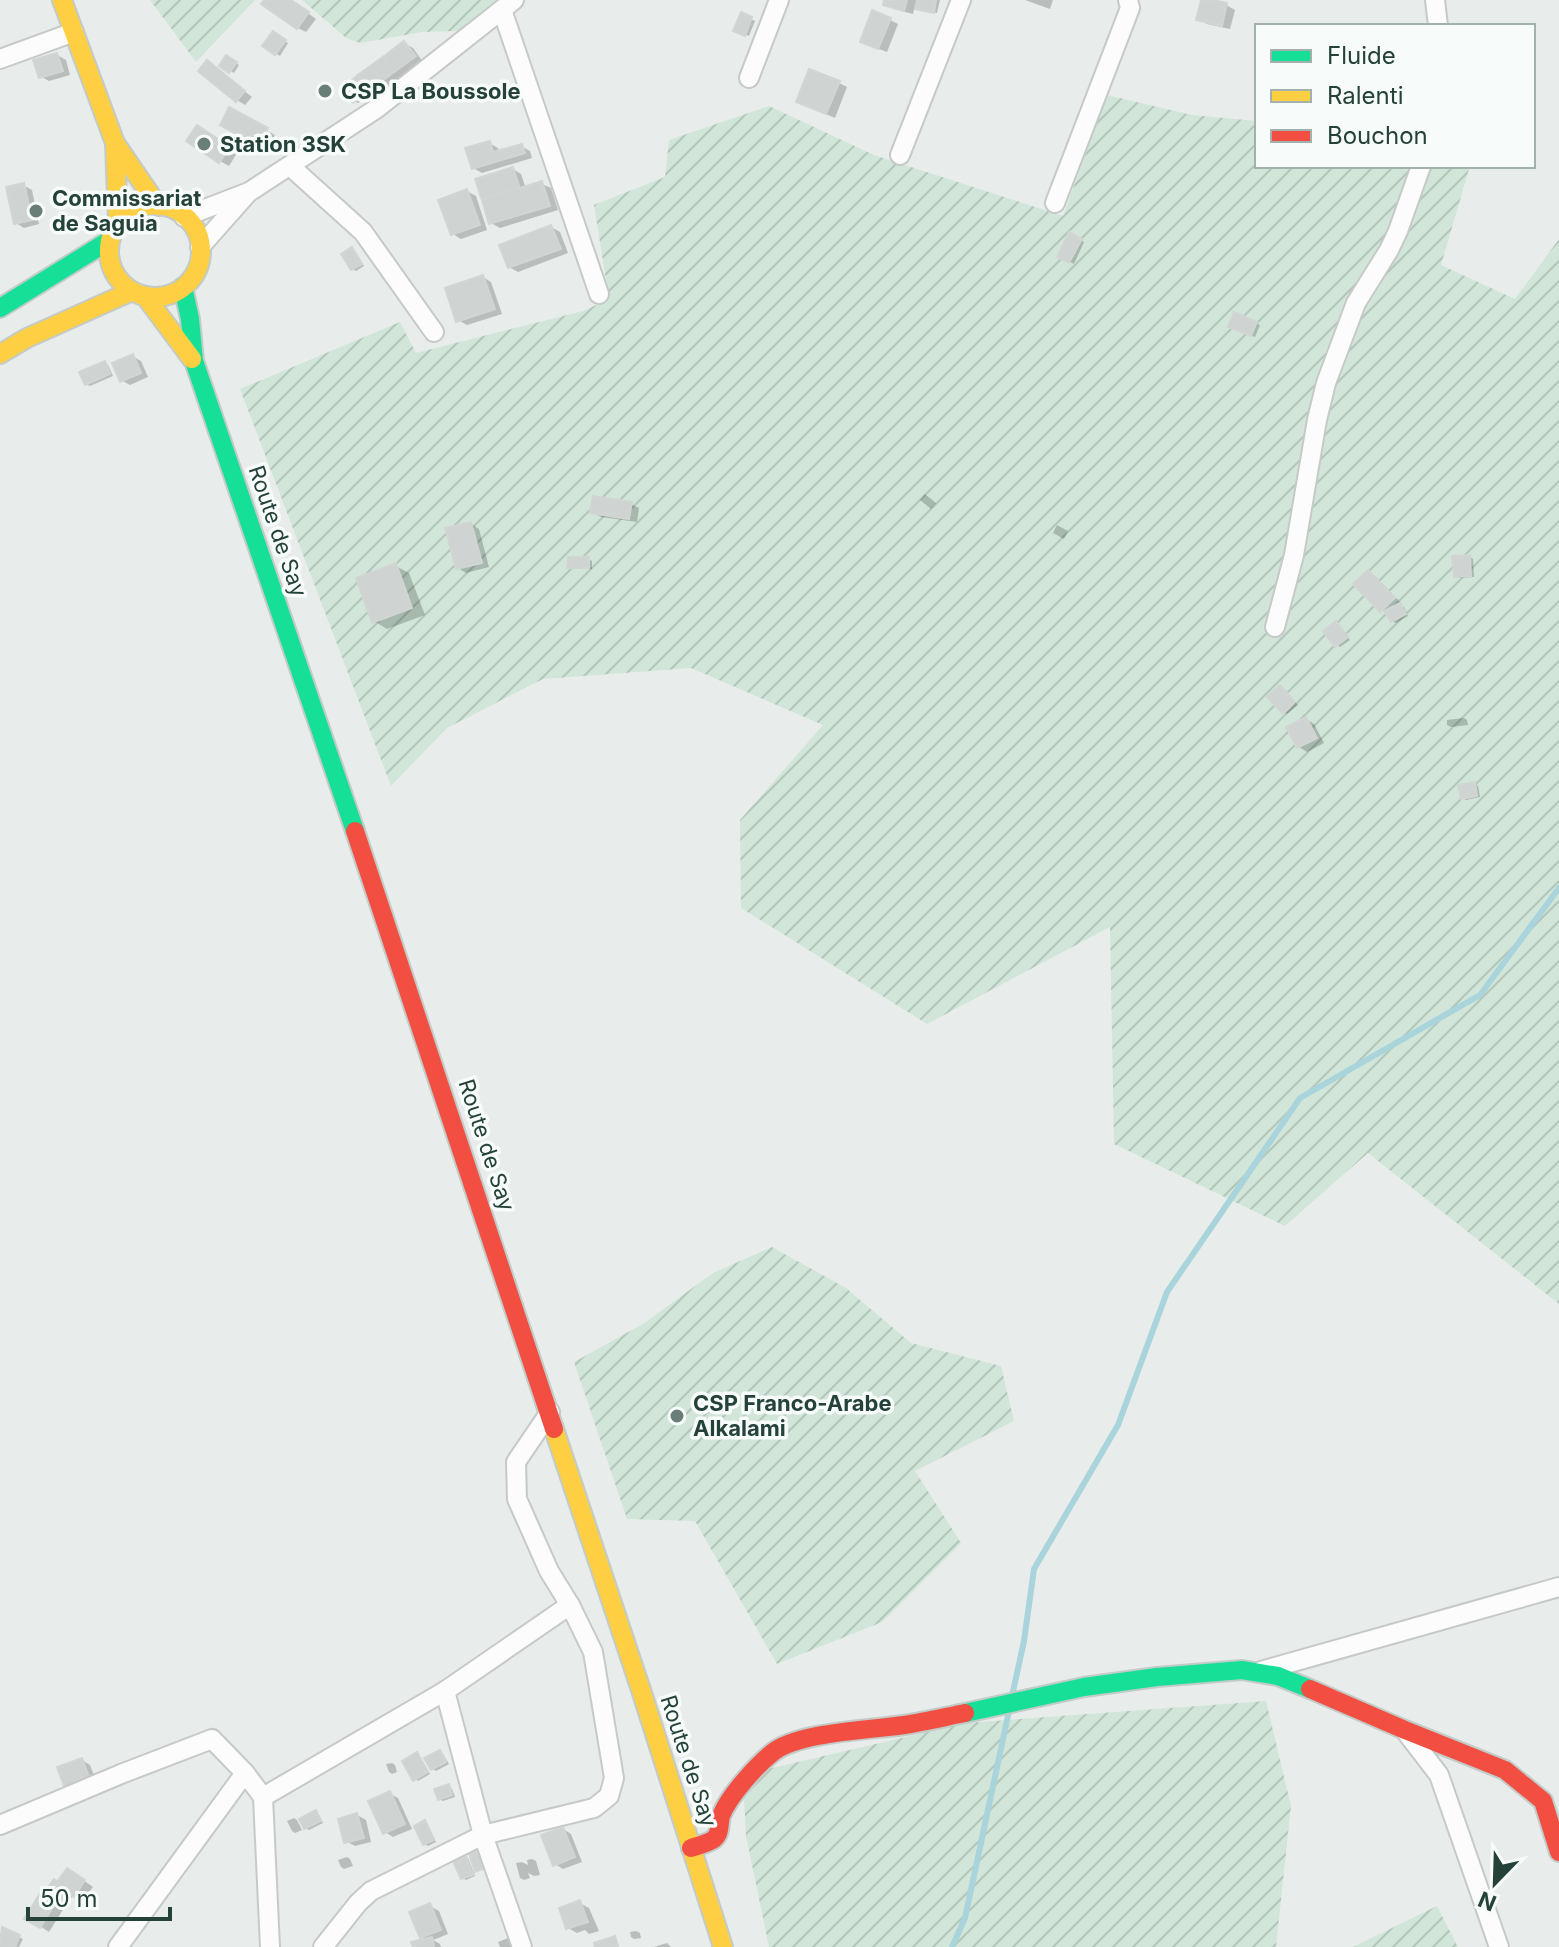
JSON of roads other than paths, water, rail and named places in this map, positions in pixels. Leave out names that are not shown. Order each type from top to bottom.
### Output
[{"type":"main road","points":[[62,0],[115,143],[158,206]]},
{"type":"main road","points":[[0,308],[114,232],[126,215],[136,209],[158,206],[176,211],[192,225],[200,247],[200,258],[191,279],[172,294],[158,297],[138,294],[115,275],[110,264],[114,232],[115,143]]},
{"type":"main road","name":"Route de Say","points":[[183,287],[194,361],[406,978],[723,1947]]},
{"type":"main road","points":[[0,354],[27,338],[138,294]]},
{"type":"main road","name":"Route de Say","points":[[138,294],[194,361]]},
{"type":"main road","points":[[691,1848],[714,1839],[721,1816],[741,1785],[773,1752],[794,1741],[906,1725],[1084,1687],[1242,1670],[1278,1676],[1505,1770],[1543,1801],[1559,1852]]},
{"type":"street","points":[[749,78],[779,0]]},
{"type":"street","points":[[900,155],[961,0]]},
{"type":"street","points":[[1055,203],[1130,8],[1128,0]]},
{"type":"street","points":[[1435,0],[1438,24]]},
{"type":"street","points":[[184,217],[249,192],[290,166],[376,109],[508,5],[599,294]]},
{"type":"street","points":[[0,59],[74,32]]},
{"type":"street","points":[[290,166],[363,232],[434,332]]},
{"type":"street","points":[[1275,627],[1294,555],[1317,420],[1334,357],[1356,303],[1398,231],[1420,168]]},
{"type":"street","points":[[200,247],[249,192]]},
{"type":"street","points":[[323,1947],[371,1891],[483,1835],[594,1808],[609,1796],[614,1778],[593,1652],[549,1571],[517,1499],[515,1486],[516,1462],[550,1412]]},
{"type":"street","points":[[1258,1672],[1559,1587]]},
{"type":"street","points":[[263,1797],[445,1691],[570,1605]]},
{"type":"street","points":[[445,1691],[483,1835],[522,1947]]},
{"type":"street","points":[[1405,1730],[1439,1775],[1499,1947]]},
{"type":"street","points":[[0,1825],[212,1739],[263,1797],[270,1947]]},
{"type":"street","points":[[118,1947],[245,1773]]},
{"type":"waterway","points":[[1012,1696],[1024,1641],[1034,1569],[1118,1425],[1167,1292],[1300,1098],[1480,995],[1559,888]]},
{"type":"waterway","points":[[952,1947],[965,1918],[1009,1711]]},
{"type":"place","name":"CSP La Boussole","points":[[325,91]]},
{"type":"place","name":"Station 3SK","points":[[204,144]]},
{"type":"place","name":"Commissariat de Saguia","points":[[36,211]]},
{"type":"place","name":"CSP Franco-Arabe Alkalami","points":[[677,1416]]}]
